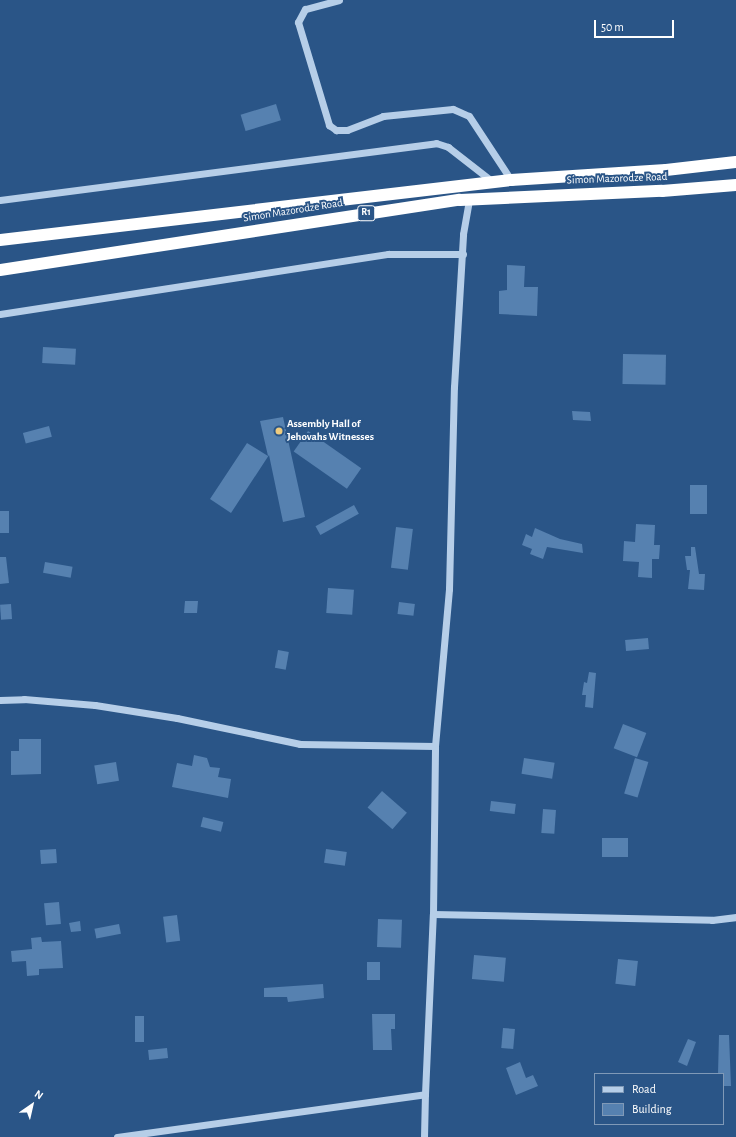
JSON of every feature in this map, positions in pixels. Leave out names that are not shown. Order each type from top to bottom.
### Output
[{"type":"highway","name":"Simon Mazorodze Road","points":[[0,240],[511,180],[736,162]]},
{"type":"highway","name":"Simon Mazorodze Road","points":[[0,270],[348,215],[469,199],[662,191],[736,185]]},
{"type":"street","points":[[339,0],[305,9],[298,22],[329,125],[336,130],[347,130],[383,116],[453,109],[469,116],[511,180]]},
{"type":"street","points":[[0,200],[436,143],[448,146],[493,182]]},
{"type":"street","points":[[424,1137],[433,914],[435,746],[449,589],[454,387],[463,254],[469,199]]},
{"type":"street","points":[[0,314],[388,254],[463,254]]},
{"type":"street","points":[[0,700],[24,699],[95,705],[177,718],[300,744],[435,746]]},
{"type":"street","points":[[433,914],[712,920],[736,917]]},
{"type":"street","points":[[117,1137],[425,1094]]},
{"type":"building","points":[[276,104],[281,120],[246,131],[241,115]]},
{"type":"building","points":[[507,265],[525,266],[524,287],[538,287],[537,316],[499,314],[499,291],[507,290]]},
{"type":"building","points":[[43,347],[76,349],[75,365],[42,363]]},
{"type":"building","points":[[623,354],[666,355],[665,385],[622,384]]},
{"type":"building","points":[[572,411],[590,412],[591,421],[573,420]]},
{"type":"building","points":[[283,417],[305,517],[283,522],[269,455],[231,513],[210,499],[247,443],[268,456],[260,421]]},
{"type":"building","points":[[49,426],[52,437],[26,444],[23,433]]},
{"type":"building","points":[[308,431],[361,468],[347,489],[294,451]]},
{"type":"building","points":[[690,485],[707,485],[707,514],[690,514]]},
{"type":"building","points":[[354,505],[359,514],[320,535],[316,526]]},
{"type":"building","points":[[0,511],[9,511],[9,533],[0,533]]},
{"type":"building","points":[[636,524],[655,525],[654,545],[660,545],[659,559],[652,559],[652,578],[638,577],[639,562],[623,561],[624,541],[635,542]]},
{"type":"building","points":[[396,527],[413,529],[408,570],[391,568]]},
{"type":"building","points":[[535,528],[560,539],[582,544],[583,553],[547,547],[543,559],[530,554],[532,549],[522,545],[526,534],[532,537]]},
{"type":"building","points":[[691,547],[695,547],[699,574],[705,574],[704,590],[688,589],[690,570],[687,570],[685,556],[691,556]]},
{"type":"building","points":[[0,557],[6,557],[9,583],[0,584]]},
{"type":"building","points":[[45,562],[73,567],[71,578],[43,573]]},
{"type":"building","points":[[328,588],[354,590],[352,615],[326,613]]},
{"type":"building","points":[[185,601],[198,601],[197,613],[184,613]]},
{"type":"building","points":[[399,602],[415,604],[413,616],[398,614]]},
{"type":"building","points":[[11,604],[12,619],[1,620],[0,605]]},
{"type":"building","points":[[648,638],[649,649],[626,651],[625,640]]},
{"type":"building","points":[[278,650],[289,652],[286,670],[275,668]]},
{"type":"building","points":[[589,672],[596,673],[593,708],[585,707],[586,695],[582,695],[584,682],[587,683]]},
{"type":"building","points":[[623,724],[646,733],[637,757],[614,748]]},
{"type":"building","points":[[19,739],[41,739],[41,774],[11,775],[11,751],[19,751]]},
{"type":"building","points":[[194,755],[207,758],[210,767],[220,768],[218,777],[231,779],[228,798],[172,787],[177,763],[192,766]]},
{"type":"building","points":[[524,758],[555,763],[552,779],[521,774]]},
{"type":"building","points":[[635,758],[648,762],[638,797],[624,793]]},
{"type":"building","points":[[116,762],[119,781],[97,784],[94,765]]},
{"type":"building","points":[[382,791],[407,813],[392,829],[368,808]]},
{"type":"building","points":[[491,801],[516,804],[515,814],[490,811]]},
{"type":"building","points":[[543,809],[556,810],[554,834],[541,833]]},
{"type":"building","points":[[203,817],[223,822],[221,832],[201,827]]},
{"type":"building","points":[[602,838],[628,838],[628,857],[602,857]]},
{"type":"building","points":[[56,849],[57,863],[41,864],[40,850]]},
{"type":"building","points":[[326,849],[347,852],[345,866],[324,863]]},
{"type":"building","points":[[59,902],[61,924],[46,925],[44,903]]},
{"type":"building","points":[[177,915],[180,941],[166,943],[163,917]]},
{"type":"building","points":[[378,919],[402,920],[401,948],[377,947]]},
{"type":"building","points":[[80,921],[81,931],[71,932],[69,923]]},
{"type":"building","points":[[119,924],[121,934],[96,939],[94,929]]},
{"type":"building","points":[[41,937],[42,942],[61,941],[63,968],[39,969],[39,975],[27,976],[26,961],[12,962],[11,951],[32,949],[31,938]]},
{"type":"building","points":[[474,955],[506,958],[504,982],[472,979]]},
{"type":"building","points":[[618,959],[638,961],[635,986],[615,984]]},
{"type":"building","points":[[367,962],[380,962],[380,980],[367,980]]},
{"type":"building","points":[[323,984],[324,998],[288,1002],[287,997],[264,997],[264,988]]},
{"type":"building","points":[[372,1014],[395,1014],[395,1029],[391,1029],[392,1050],[373,1050]]},
{"type":"building","points":[[135,1016],[144,1016],[144,1042],[135,1042]]},
{"type":"building","points":[[503,1028],[515,1029],[513,1049],[501,1048]]},
{"type":"building","points":[[719,1035],[729,1035],[731,1086],[724,1086],[724,1073],[718,1073]]},
{"type":"building","points":[[688,1039],[696,1042],[687,1066],[678,1062]]},
{"type":"building","points":[[167,1048],[168,1058],[149,1060],[148,1050]]},
{"type":"building","points":[[520,1062],[526,1078],[533,1075],[538,1086],[516,1095],[506,1068]]},
{"type":"place","name":"Assembly Hall of Jehovahs Witnesses","points":[[279,431]]}]
